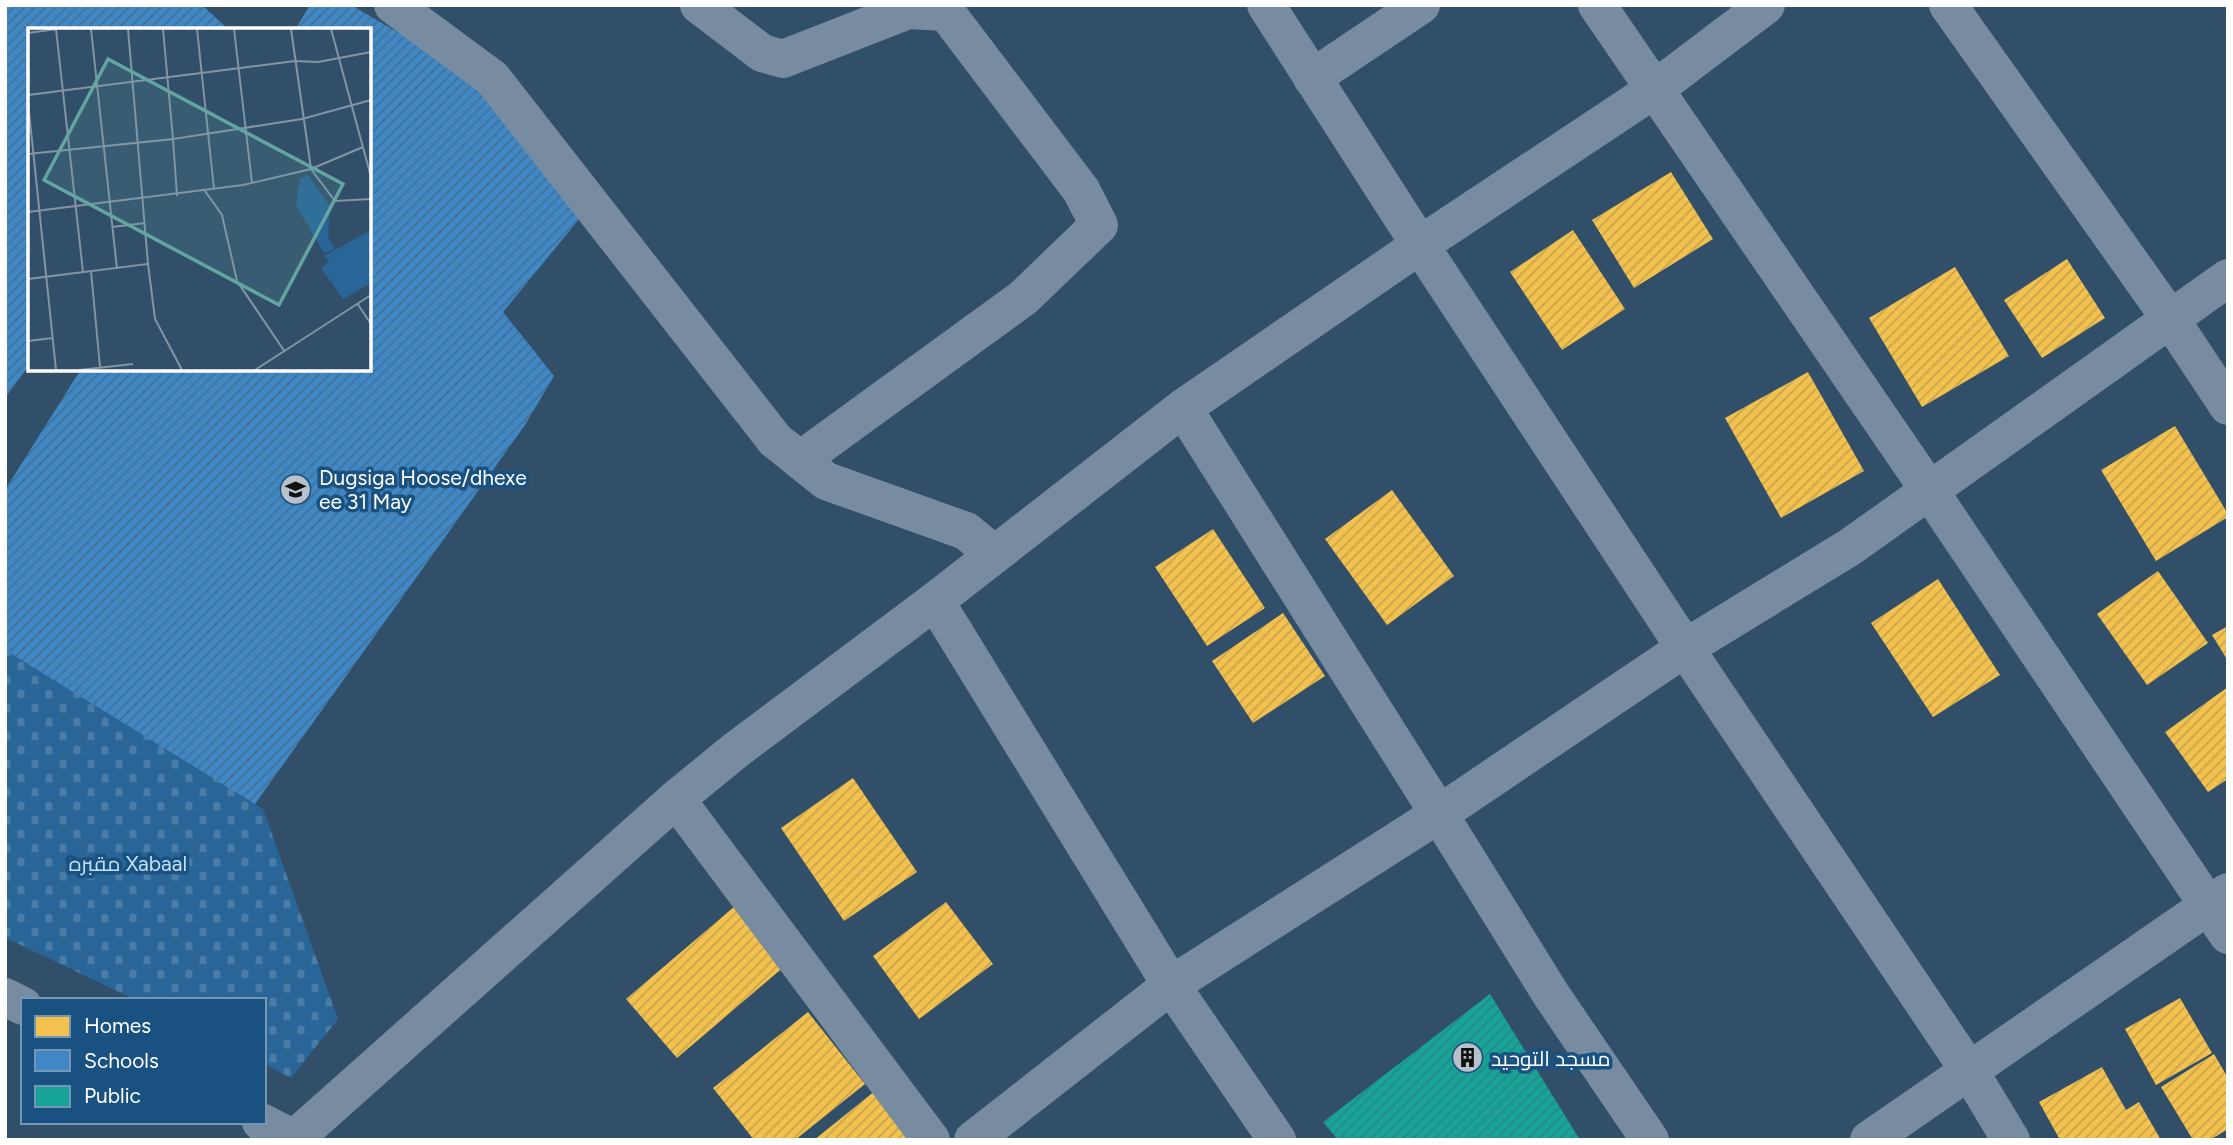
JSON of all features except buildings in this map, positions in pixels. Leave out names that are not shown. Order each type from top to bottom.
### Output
[{"type":"street","points":[[393,5],[492,78],[775,440],[826,481],[966,531],[995,554]]},
{"type":"street","points":[[699,5],[762,52],[783,59],[908,9],[946,12],[1081,190],[1100,225],[1023,298],[800,460]]},
{"type":"street","points":[[1266,5],[1685,648],[1970,1072],[2011,1140]]},
{"type":"street","points":[[1312,78],[1421,5]]},
{"type":"street","points":[[1597,5],[2221,911],[1869,1140]]},
{"type":"street","points":[[286,1135],[736,750],[935,601],[1183,408],[1420,245],[1655,89],[1766,5]]},
{"type":"street","points":[[1948,5],[2169,317],[2228,406]]},
{"type":"street","points":[[973,1140],[1171,985],[1439,814],[1685,648],[1850,547],[2169,317],[2228,278]]},
{"type":"street","points":[[1183,408],[1552,996],[1650,1140]]},
{"type":"street","points":[[935,601],[1171,985],[1277,1140]]},
{"type":"street","points":[[676,799],[930,1140]]},
{"type":"street","points":[[5,997],[21,1005]]},
{"type":"green space","name":"ْمقبره Xabaal","points":[[5,640],[263,809],[338,1019],[291,1078],[266,1065],[266,998],[132,998],[6,938]]},
{"type":"place","name":"Dugsiga Hoose/dhexe ee 31 May","points":[[296,489]]},
{"type":"place","name":"مسجد التوحيد","points":[[1468,1058]]}]
